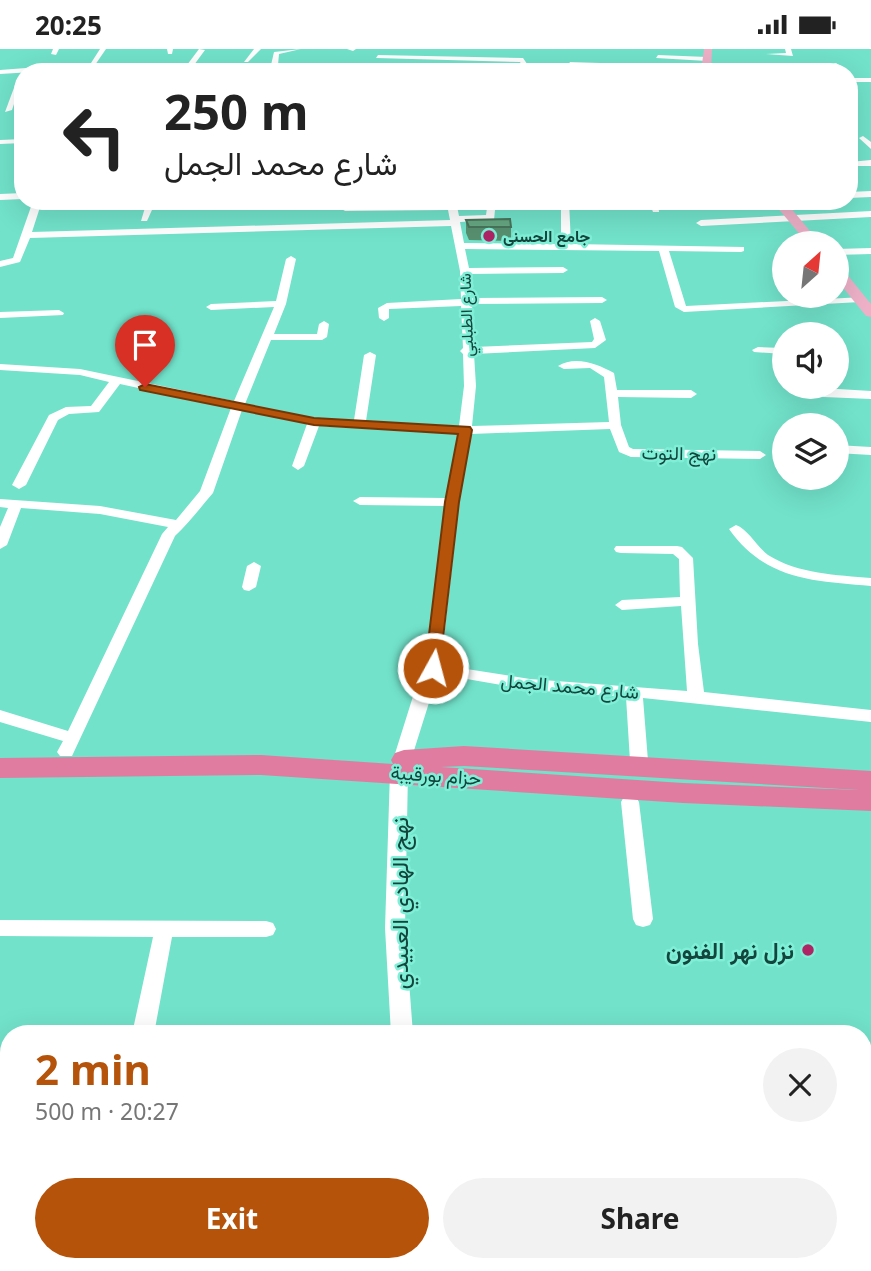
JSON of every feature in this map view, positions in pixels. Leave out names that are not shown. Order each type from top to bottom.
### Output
[{"type":"highway","name":"حزام بورقيبة","points":[[0,754],[69,745],[401,766],[871,801]]},
{"type":"highway","points":[[401,766],[464,756],[871,781]]},
{"type":"highway","name":"حزام بورقيبة","points":[[0,768],[196,764],[401,766]]},
{"type":"highway","points":[[401,766],[478,788],[630,802],[871,815]]},
{"type":"highway","name":"حزام بورقيبة","points":[[683,786],[871,788]]},
{"type":"main road","points":[[786,210],[804,231]]},
{"type":"main road","points":[[849,286],[871,313]]},
{"type":"street","points":[[246,61],[258,49]]},
{"type":"street","points":[[274,63],[276,53],[298,49]]},
{"type":"street","points":[[421,49],[425,63]]},
{"type":"street","points":[[769,54],[791,55],[788,49]]},
{"type":"street","points":[[658,57],[707,54]]},
{"type":"street","points":[[378,57],[523,60],[524,63]]},
{"type":"street","points":[[4,110],[14,92]]},
{"type":"street","points":[[863,138],[871,148]]},
{"type":"street","points":[[0,264],[18,260],[35,210]]},
{"type":"street","points":[[144,219],[148,210]]},
{"type":"street","points":[[344,226],[346,210]]},
{"type":"street","name":"شارع الطبلبي","points":[[453,210],[465,271],[464,302],[470,386],[465,430]]},
{"type":"street","points":[[27,235],[456,221],[491,218],[489,210]]},
{"type":"street","points":[[565,210],[566,245]]},
{"type":"street","points":[[854,210],[859,215]]},
{"type":"street","points":[[701,223],[871,214]]},
{"type":"street","points":[[462,246],[566,245],[664,250],[741,249]]},
{"type":"street","points":[[664,250],[680,307],[684,309],[860,299]]},
{"type":"street","points":[[849,252],[871,251]]},
{"type":"street","points":[[0,716],[69,745],[166,539],[190,516],[204,494],[281,304],[291,259]]},
{"type":"street","points":[[465,271],[563,270]]},
{"type":"street","points":[[384,318],[383,308],[387,306],[421,310],[464,302],[602,300]]},
{"type":"street","points":[[211,307],[281,304]]},
{"type":"street","points":[[0,315],[59,313]]},
{"type":"street","points":[[467,351],[595,345],[600,340],[596,321]]},
{"type":"street","points":[[268,337],[322,337],[324,324]]},
{"type":"street","points":[[758,351],[772,351]]},
{"type":"street","points":[[359,425],[370,355]]},
{"type":"street","points":[[564,366],[592,365],[610,375],[625,372]]},
{"type":"street","points":[[0,367],[56,369],[314,422],[465,430],[615,425]]},
{"type":"street","name":"نهج التوت","points":[[610,375],[615,425],[623,449],[631,453],[761,454]]},
{"type":"street","points":[[19,485],[53,418],[66,411],[95,409],[116,381]]},
{"type":"street","points":[[611,393],[691,394]]},
{"type":"street","points":[[849,394],[871,395]]},
{"type":"street","points":[[298,466],[314,422]]},
{"type":"street","points":[[413,428],[448,440],[460,459]]},
{"type":"street","points":[[433,668],[452,502],[465,430]]},
{"type":"street","points":[[849,450],[871,451]]},
{"type":"street","points":[[360,501],[452,502]]},
{"type":"street","points":[[0,503],[100,510],[180,523]]},
{"type":"street","points":[[0,545],[16,503]]},
{"type":"street","points":[[736,529],[747,547],[786,571],[871,582]]},
{"type":"street","points":[[621,549],[677,550],[686,558],[696,697]]},
{"type":"street","points":[[249,587],[254,566]]},
{"type":"street","points":[[622,605],[688,601]]},
{"type":"street","name":"شارع محمد الجمل","points":[[433,668],[464,675],[871,716]]},
{"type":"street","name":"نهج الهادي العبيدي","points":[[401,1025],[395,928],[401,766],[423,690],[433,668]]},
{"type":"street","points":[[635,693],[639,761]]},
{"type":"street","points":[[630,802],[643,919]]},
{"type":"street","points":[[0,928],[266,929]]},
{"type":"street","points":[[145,1025],[164,929]]},
{"type":"building","points":[[510,219],[511,227],[469,227],[466,220]]},
{"type":"place","name":"جامع الحسنى","points":[[489,236]]},
{"type":"place","name":"نزل نهر الفنون","points":[[808,950]]},
{"type":"route","points":[[145,387],[314,422],[465,430],[452,502],[433,668]]}]
